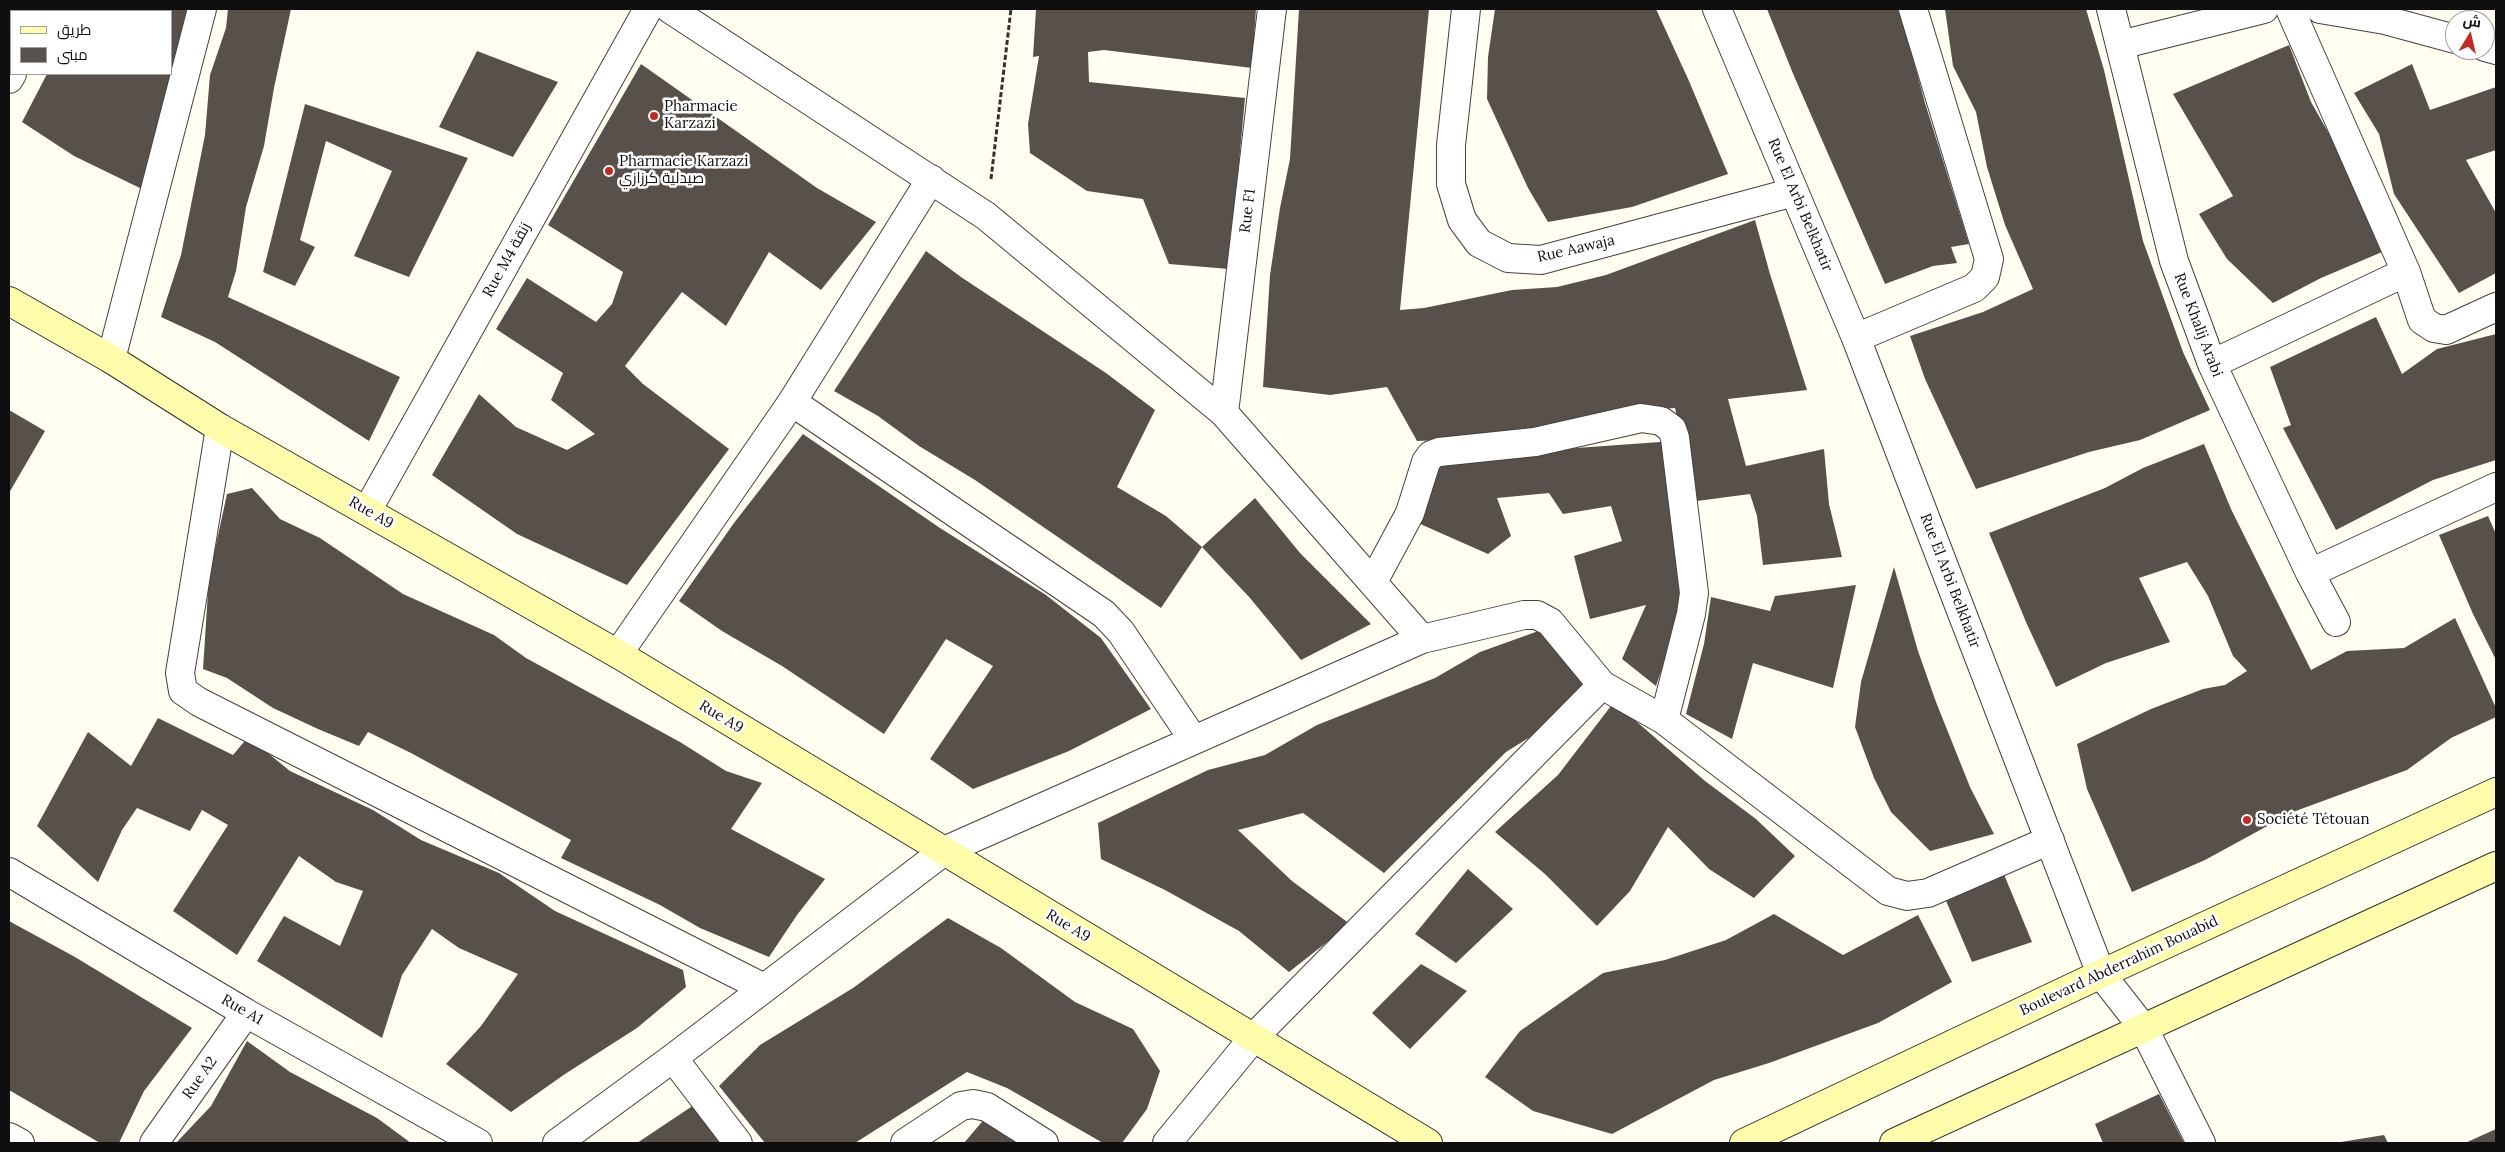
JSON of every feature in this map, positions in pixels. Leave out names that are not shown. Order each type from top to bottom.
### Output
[{"type":"street","points":[[111,359],[202,9]]},
{"type":"street","name":"Rue M4 زنقة","points":[[367,511],[648,9]]},
{"type":"street","points":[[670,9],[986,216],[1224,413],[1422,639]]},
{"type":"street","name":"Rue F1","points":[[1224,413],[1272,9]]},
{"type":"street","name":"Rue Aawaja","points":[[1466,9],[1450,145],[1451,184],[1462,220],[1479,243],[1508,258],[1541,260],[1794,192]]},
{"type":"street","name":"Rue El Arbi Belkhatir","points":[[1717,9],[1856,338],[2101,974],[2144,1029],[2201,1143]]},
{"type":"street","points":[[1856,338],[1974,288],[1985,277],[1990,259],[1913,9]]},
{"type":"street","name":"Rue Khalij Arabi","points":[[2110,9],[2174,261],[2212,364],[2310,574],[2336,622]]},
{"type":"street","points":[[2120,45],[2264,9]]},
{"type":"street","points":[[2290,9],[2406,272],[2422,320],[2434,328],[2446,330],[2496,307]]},
{"type":"street","points":[[2320,9],[2387,15],[2445,35]]},
{"type":"street","points":[[618,654],[792,402],[931,179]]},
{"type":"street","points":[[2212,364],[2406,272]]},
{"type":"street","name":"Rue A9","points":[[9,301],[111,359],[220,428],[618,654],[1428,1143]]},
{"type":"street","points":[[792,402],[1104,614],[1120,632],[1193,739]]},
{"type":"street","points":[[1373,582],[1410,513],[1426,462],[1431,455],[1439,452],[1535,442],[1641,418],[1661,422],[1672,429],[1675,438],[1694,593],[1692,614],[1664,720]]},
{"type":"street","points":[[220,428],[180,673],[183,691],[208,706],[764,988]]},
{"type":"street","points":[[2310,574],[2496,488]]},
{"type":"street","points":[[557,1143],[673,1058],[944,851],[1422,639],[1524,615],[1537,615],[1550,622],[1602,685],[1664,720],[1888,891],[1907,896],[1928,893],[2050,840]]},
{"type":"street","points":[[1167,1143],[1254,1037],[1602,685]]},
{"type":"street","name":"Boulevard Abderrahim Bouabid","points":[[1744,1143],[2101,974],[2496,792]]},
{"type":"street","points":[[1894,1143],[2496,866]]},
{"type":"street","name":"Rue A1","points":[[9,872],[246,1013],[478,1143]]},
{"type":"street","name":"Rue A2","points":[[154,1143],[246,1013]]},
{"type":"street","points":[[673,1058],[738,1143]]},
{"type":"street","points":[[904,1143],[961,1106],[973,1104],[987,1106],[1044,1143]]},
{"type":"street","points":[[9,1137],[20,1143]]},
{"type":"path","points":[[986,216],[1011,9]]},
{"type":"building","points":[[9,9],[19,9],[10,10],[9,29]]},
{"type":"building","points":[[188,9],[172,70],[172,10],[82,10]]},
{"type":"building","points":[[228,9],[291,9],[264,146],[246,207],[236,271],[228,297],[400,377],[369,441],[215,342],[161,317],[181,255],[205,135],[210,75],[226,28]]},
{"type":"building","points":[[1036,9],[1256,9],[1252,68],[1104,50],[1088,52],[1089,82],[1245,98],[1229,269],[1169,264],[1143,199],[1087,191],[1030,153],[1028,124],[1039,56],[1033,57]]},
{"type":"building","points":[[1299,9],[1429,9],[1400,310],[1424,308],[1512,290],[1557,287],[1606,275],[1755,220],[1807,390],[1728,399],[1746,466],[1824,449],[1829,504],[1842,557],[1763,565],[1757,516],[1750,494],[1697,501],[1675,408],[1604,413],[1492,438],[1417,441],[1387,387],[1330,395],[1263,387],[1270,275],[1280,208],[1290,159]]},
{"type":"building","points":[[1495,9],[1656,9],[1728,174],[1632,207],[1548,222],[1528,188],[1487,99],[1488,57]]},
{"type":"building","points":[[1767,9],[1900,9],[1925,103],[1969,244],[1951,247],[1957,263],[1933,266],[1885,284],[1794,76]]},
{"type":"building","points":[[1945,9],[2086,9],[2104,70],[2143,241],[2183,352],[2210,410],[2140,440],[2089,452],[1976,489],[1925,379],[1910,336],[1983,312],[2033,289],[2005,225],[1987,167],[1976,112],[1953,66]]},
{"type":"building","points":[[2289,45],[2311,102],[2336,146],[2382,252],[2321,278],[2273,303],[2227,259],[2199,214],[2233,196],[2173,94]]},
{"type":"building","points":[[477,51],[558,82],[513,157],[439,127]]},
{"type":"building","points":[[641,64],[817,188],[876,222],[821,290],[769,252],[726,326],[682,292],[625,366],[643,384],[729,449],[627,585],[517,534],[432,475],[479,394],[516,427],[567,450],[595,434],[551,400],[563,373],[496,329],[527,278],[596,322],[612,304],[623,272],[548,225]]},
{"type":"building","points":[[2412,64],[2430,110],[2496,87],[2496,150],[2466,160],[2496,213],[2496,273],[2459,293],[2394,194],[2379,134],[2354,93]]},
{"type":"building","points":[[46,75],[172,75],[144,190],[74,156],[22,122]]},
{"type":"building","points":[[305,104],[468,158],[409,277],[354,256],[392,171],[326,141],[300,240],[315,247],[295,286],[263,272]]},
{"type":"building","points":[[926,251],[961,277],[1106,373],[1155,410],[1117,487],[1166,516],[1202,547],[1161,608],[975,480],[919,446],[878,416],[834,391]]},
{"type":"building","points":[[2376,317],[2402,374],[2437,349],[2496,334],[2496,460],[2433,480],[2336,530],[2283,428],[2291,425],[2270,367]]},
{"type":"building","points":[[9,410],[45,431],[9,493]]},
{"type":"building","points":[[803,434],[940,528],[1046,595],[1101,638],[1151,709],[1069,751],[973,789],[930,759],[993,666],[946,639],[884,734],[782,666],[722,631],[679,601],[734,523]]},
{"type":"building","points":[[1674,441],[1687,595],[1656,686],[1622,659],[1646,605],[1590,619],[1574,556],[1622,541],[1611,506],[1563,514],[1549,493],[1497,498],[1511,536],[1488,554],[1418,523],[1437,458]]},
{"type":"building","points":[[2204,444],[2231,509],[2311,670],[2347,651],[2404,648],[2455,618],[2496,708],[2496,717],[2451,738],[2407,770],[2293,812],[2205,860],[2132,892],[2087,789],[2077,744],[2151,709],[2203,689],[2225,685],[2247,671],[2233,656],[2208,596],[2187,562],[2139,578],[2170,642],[2106,663],[2056,687],[2026,622],[1989,533],[2105,488],[2143,468]]},
{"type":"building","points":[[252,488],[280,519],[320,538],[403,594],[494,635],[526,658],[680,742],[726,771],[762,783],[731,829],[825,879],[797,915],[769,957],[700,928],[660,905],[561,858],[571,840],[411,753],[368,732],[359,746],[273,708],[227,678],[203,669],[209,577],[227,494]]},
{"type":"building","points":[[1255,498],[1300,553],[1371,624],[1301,660],[1250,598],[1202,547]]},
{"type":"building","points":[[2488,516],[2496,534],[2496,660],[2473,614],[2439,535]]},
{"type":"building","points":[[1894,567],[1918,651],[1936,702],[1970,787],[1994,834],[1930,851],[1891,812],[1874,778],[1855,727],[1861,682]]},
{"type":"building","points":[[1856,585],[1833,688],[1753,663],[1732,739],[1686,714],[1704,644],[1711,597],[1770,611],[1775,596]]},
{"type":"building","points":[[1544,629],[1589,680],[1538,732],[1506,752],[1384,873],[1303,813],[1238,830],[1292,881],[1350,924],[1289,972],[1239,931],[1165,890],[1101,859],[1098,823],[1208,770],[1265,755],[1317,725],[1435,678],[1480,652]]},
{"type":"building","points":[[1614,702],[1705,781],[1756,819],[1795,856],[1754,898],[1709,869],[1668,827],[1630,891],[1597,926],[1545,874],[1495,832],[1558,775]]},
{"type":"building","points":[[158,718],[233,755],[248,737],[290,771],[373,810],[421,840],[499,873],[555,911],[683,970],[686,987],[637,1028],[565,1074],[511,1112],[446,1064],[481,1026],[518,974],[459,948],[432,929],[402,975],[382,1038],[257,961],[284,916],[340,946],[363,891],[336,882],[299,856],[237,955],[173,911],[228,825],[202,810],[190,831],[137,808],[122,830],[98,882],[37,826],[88,732],[131,766]]},
{"type":"building","points":[[1468,869],[1513,909],[1456,963],[1415,934]]},
{"type":"building","points":[[2003,872],[2032,942],[1972,962],[1944,896]]},
{"type":"building","points":[[1774,914],[1843,955],[1918,915],[1952,982],[1878,1023],[1769,1063],[1714,1080],[1612,1134],[1533,1111],[1485,1077],[1520,1031],[1603,973],[1665,960],[1726,940]]},
{"type":"building","points":[[948,918],[1001,948],[1075,1002],[1133,1029],[1160,1071],[1147,1109],[1122,1143],[1103,1143],[1007,1088],[967,1072],[855,1143],[765,1143],[719,1086],[760,1045],[853,988]]},
{"type":"building","points":[[9,921],[75,957],[192,1028],[144,1091],[119,1143],[100,1143],[9,1090]]},
{"type":"building","points":[[1421,964],[1467,991],[1410,1049],[1372,1013]]},
{"type":"building","points":[[247,1041],[290,1072],[377,1118],[411,1143],[176,1143],[211,1106]]},
{"type":"building","points":[[2159,1094],[2184,1143],[2103,1143],[2095,1124]]},
{"type":"building","points":[[694,1105],[732,1143],[637,1143]]},
{"type":"building","points":[[986,1117],[1030,1143],[964,1143]]},
{"type":"building","points":[[2496,1129],[2496,1143],[2465,1143]]},
{"type":"building","points":[[2384,1135],[2388,1143],[2341,1143],[2341,1142]]},
{"type":"place","name":"Pharmacie Karzazi","points":[[654,116]]},
{"type":"place","name":"Pharmacie Karzazi صيدلية كرزازي","points":[[609,171]]},
{"type":"place","name":"Société Tétouan","points":[[2247,820]]}]
